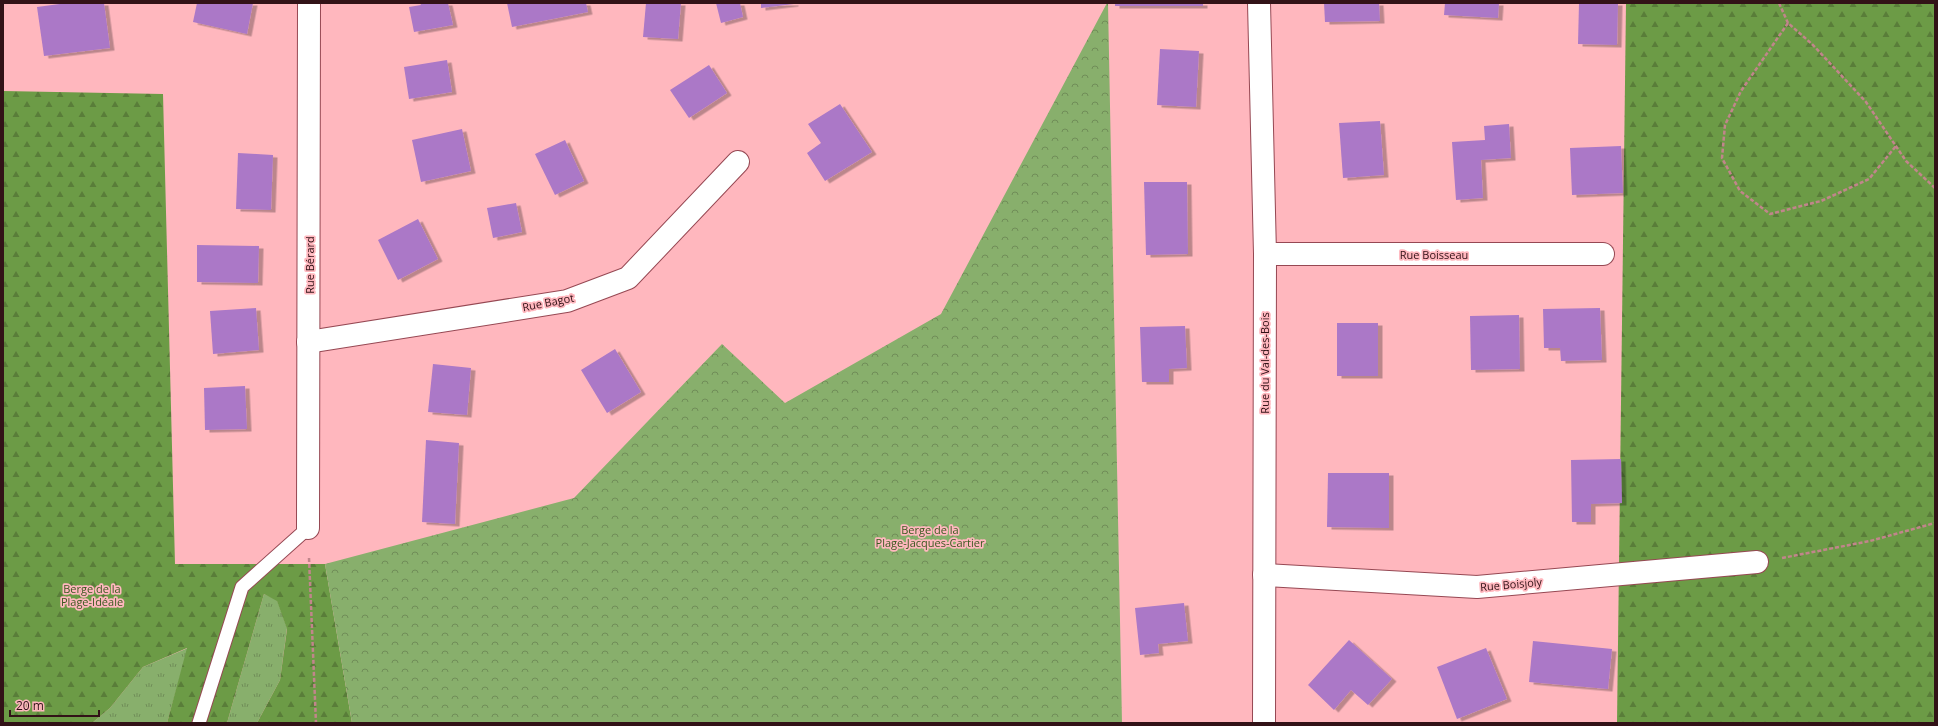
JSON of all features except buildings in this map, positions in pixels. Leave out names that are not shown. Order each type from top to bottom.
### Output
[{"type":"street","name":"Rue Bérard","points":[[308,528],[309,3]]},
{"type":"street","name":"Rue du Val-des-Bois","points":[[1259,3],[1265,254],[1264,723]]},
{"type":"street","name":"Rue Bagot","points":[[308,342],[567,301],[628,278],[738,162]]},
{"type":"street","name":"Rue Boisseau","points":[[1265,254],[1603,254]]},
{"type":"street","name":"Rue Boisjoly","points":[[1264,575],[1477,587],[1758,562]]},
{"type":"lane","points":[[199,723],[242,587],[308,528]]},
{"type":"path","points":[[1779,3],[1788,23],[1813,45],[1866,102],[1906,161],[1935,188]]},
{"type":"path","points":[[1788,23],[1741,91],[1725,125],[1722,158],[1740,191],[1770,214],[1821,201],[1869,179],[1896,146]]},
{"type":"path","points":[[1758,562],[1870,541],[1935,523]]},
{"type":"path","points":[[308,528],[316,723]]},
{"type":"green space","name":"Berge de la Plage-Jacques-Cartier","points":[[1107,3],[1122,723],[352,723],[325,564],[574,498],[722,344],[785,403],[941,314]]},
{"type":"green space","points":[[1626,3],[1935,3],[1935,723],[1617,723]]},
{"type":"green space","name":"Berge de la Plage-Idéale","points":[[3,91],[163,94],[175,564],[325,564],[352,723],[257,723],[280,680],[287,629],[277,601],[264,594],[227,723],[167,723],[187,648],[143,667],[110,708],[92,723],[3,723]]},
{"type":"green space","points":[[264,594],[277,600],[287,628],[280,680],[257,723],[227,723]]},
{"type":"green space","points":[[188,648],[167,723],[92,723],[110,708],[143,667]]}]
